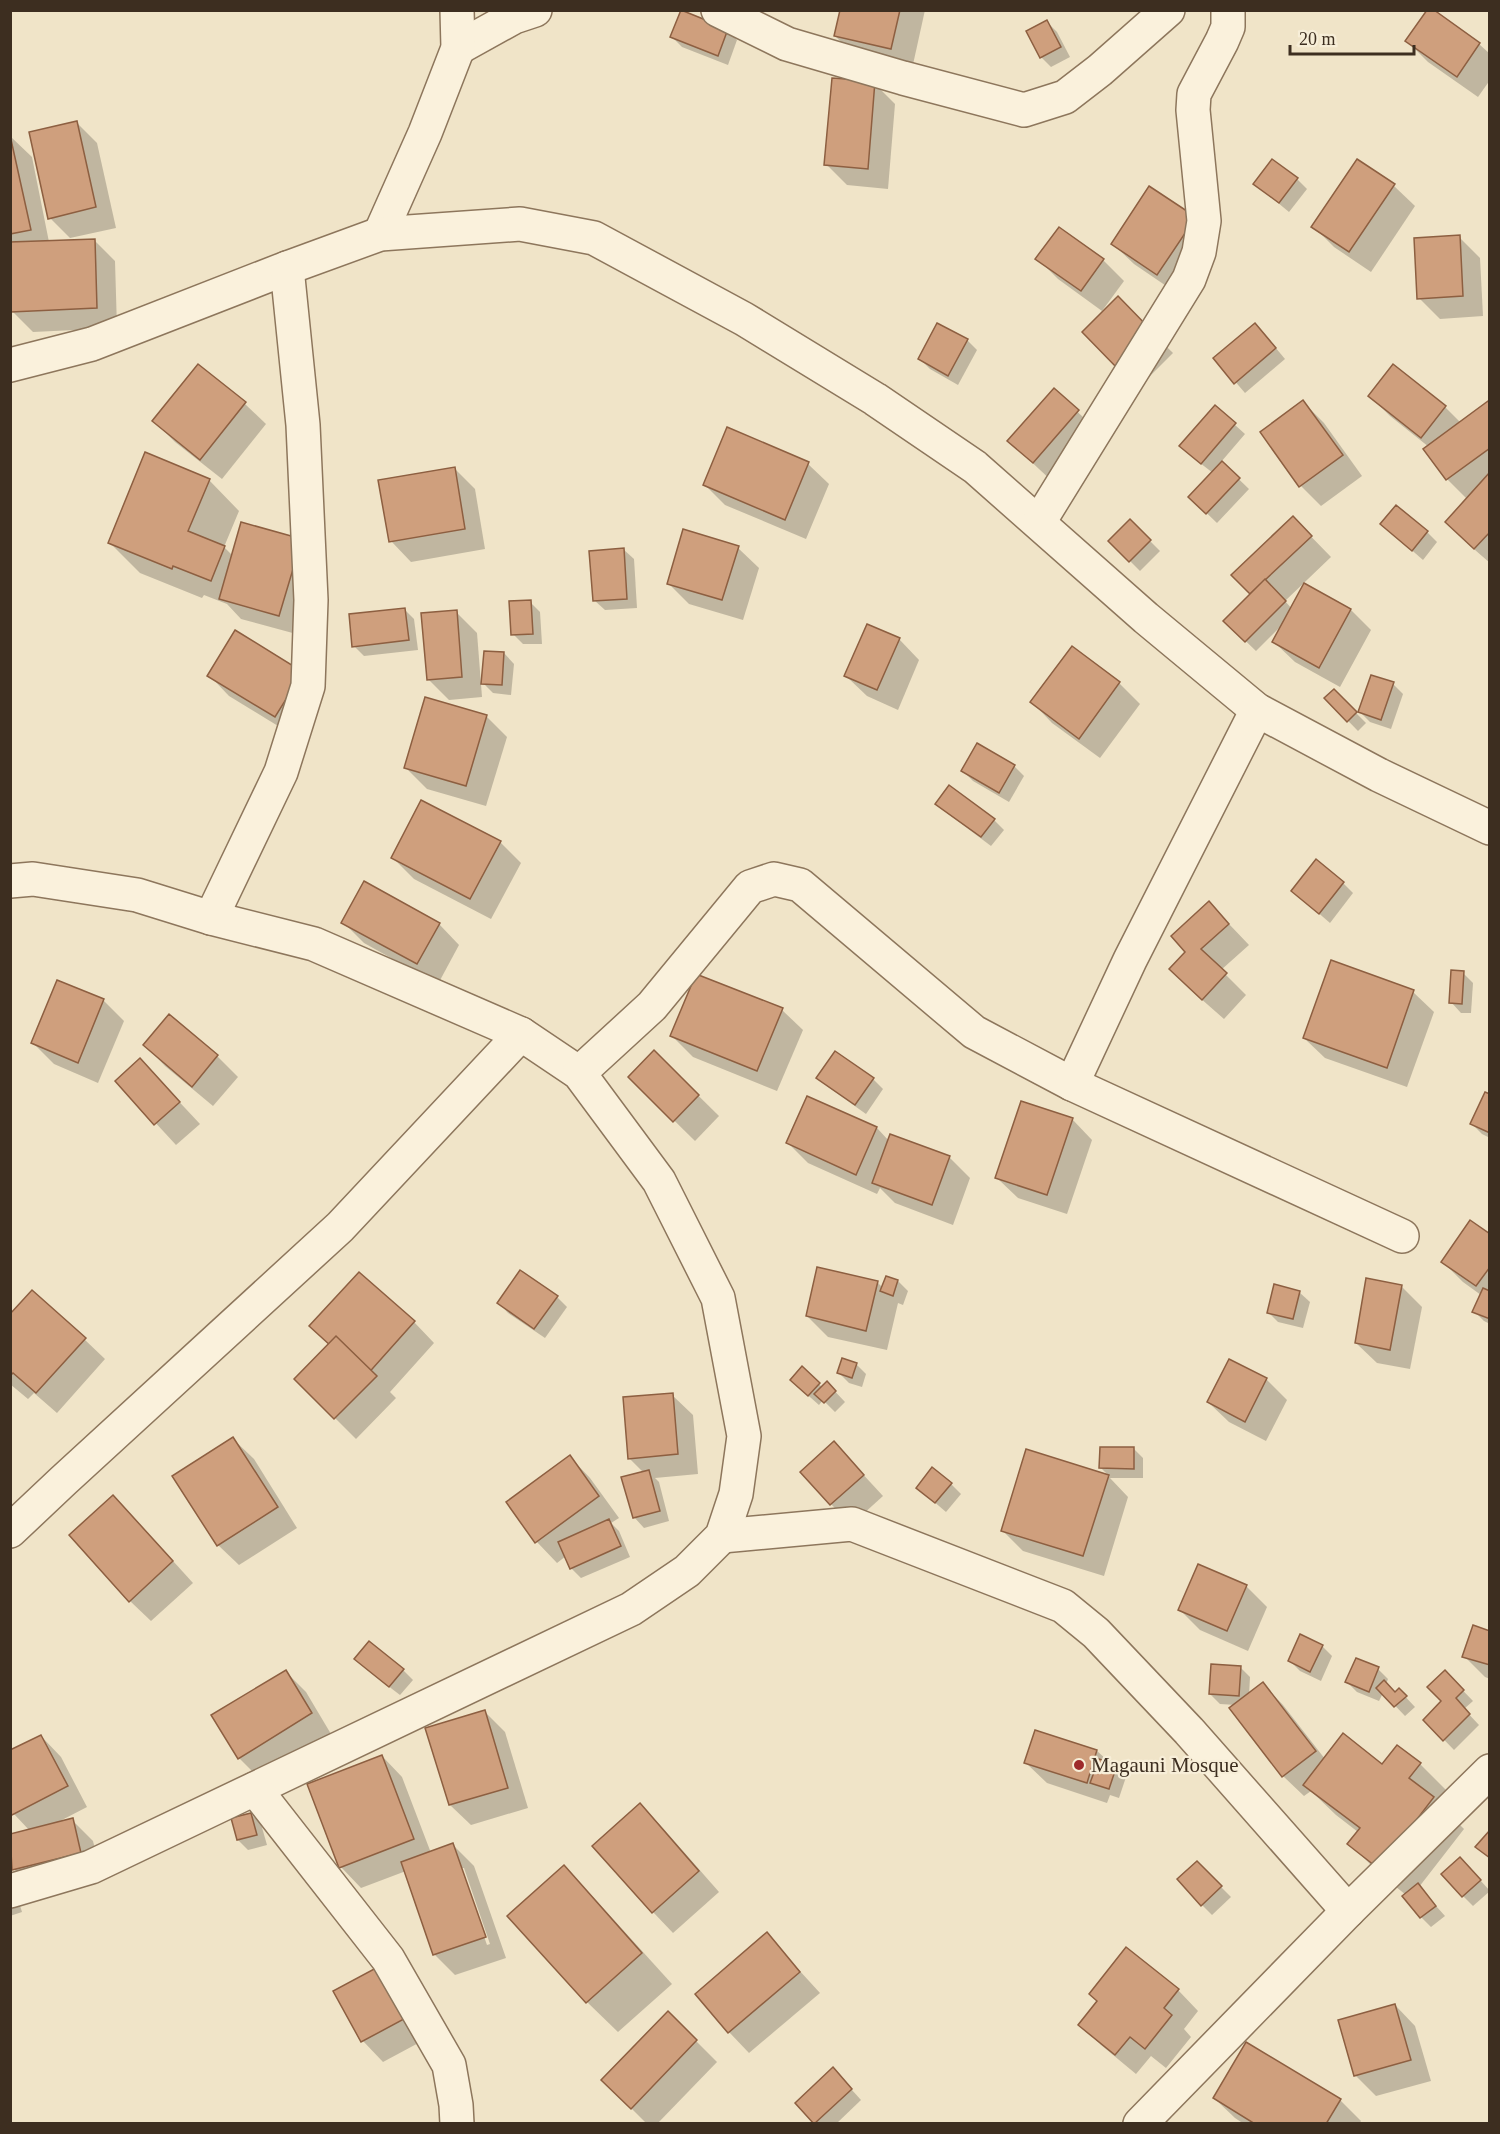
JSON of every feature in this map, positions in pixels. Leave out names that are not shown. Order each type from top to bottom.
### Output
[{"type":"street","points":[[380,234],[425,133],[458,48],[457,10]]},
{"type":"street","points":[[458,48],[514,17],[535,10]]},
{"type":"street","points":[[718,10],[787,45],[1024,110],[1065,98],[1168,10]]},
{"type":"street","points":[[1039,522],[1189,279],[1199,252],[1204,221],[1193,110],[1194,94],[1228,27],[1227,10]]},
{"type":"street","points":[[10,365],[92,344],[380,234],[520,224],[594,238],[744,319],[875,399],[975,467],[1146,618],[1257,710],[1379,775],[1490,828]]},
{"type":"street","points":[[211,918],[281,772],[308,686],[310,600],[303,437],[287,268]]},
{"type":"street","points":[[1072,1084],[1130,960],[1257,710]]},
{"type":"street","points":[[10,881],[33,879],[137,895],[211,918],[314,944],[521,1034],[579,1073],[659,1181],[718,1298],[744,1436],[736,1494],[722,1536],[687,1571],[631,1608],[90,1867],[10,1891]]},
{"type":"street","points":[[579,1073],[652,1006],[750,887],[774,879],[800,885],[974,1032],[1072,1084],[1402,1236]]},
{"type":"street","points":[[10,1531],[340,1227],[521,1034]]},
{"type":"street","points":[[722,1536],[852,1524],[1063,1606],[1096,1633],[1189,1731],[1348,1911]]},
{"type":"street","points":[[1140,2124],[1348,1911],[1490,1771]]},
{"type":"street","points":[[255,1789],[388,1959],[449,2065],[457,2124]]},
{"type":"building","points":[[681,10],[728,29],[718,56],[670,37]]},
{"type":"building","points":[[840,10],[900,10],[891,49],[834,36]]},
{"type":"building","points":[[1427,10],[1434,10],[1480,43],[1457,77],[1405,41]]},
{"type":"building","points":[[1047,20],[1061,47],[1040,58],[1026,31]]},
{"type":"building","points":[[832,78],[875,81],[868,169],[824,165]]},
{"type":"building","points":[[77,121],[96,207],[48,219],[29,132]]},
{"type":"building","points":[[10,135],[31,230],[10,234]]},
{"type":"building","points":[[1272,159],[1298,178],[1279,203],[1253,184]]},
{"type":"building","points":[[1357,159],[1395,184],[1349,252],[1311,227]]},
{"type":"building","points":[[1149,186],[1196,217],[1157,275],[1111,244]]},
{"type":"building","points":[[1059,227],[1104,259],[1081,291],[1035,259]]},
{"type":"building","points":[[1460,235],[1463,296],[1417,299],[1414,238]]},
{"type":"building","points":[[95,239],[97,308],[11,312],[10,242]]},
{"type":"building","points":[[1118,296],[1153,332],[1117,368],[1082,332]]},
{"type":"building","points":[[937,323],[968,339],[948,376],[918,359]]},
{"type":"building","points":[[1255,323],[1276,348],[1234,384],[1213,358]]},
{"type":"building","points":[[198,364],[246,402],[200,460],[152,421]]},
{"type":"building","points":[[1393,364],[1446,406],[1421,438],[1368,396]]},
{"type":"building","points":[[1054,388],[1079,410],[1033,463],[1007,441]]},
{"type":"building","points":[[1303,400],[1343,455],[1299,487],[1260,432]]},
{"type":"building","points":[[1488,401],[1490,404],[1490,448],[1446,480],[1423,449]]},
{"type":"building","points":[[1215,405],[1236,423],[1201,464],[1179,446]]},
{"type":"building","points":[[727,427],[809,462],[785,520],[703,485]]},
{"type":"building","points":[[145,452],[210,479],[188,531],[225,546],[211,581],[173,566],[172,569],[108,543]]},
{"type":"building","points":[[1222,461],[1240,478],[1206,514],[1188,497]]},
{"type":"building","points":[[455,467],[465,529],[389,542],[378,480]]},
{"type":"building","points":[[1490,472],[1490,532],[1474,549],[1445,522]]},
{"type":"building","points":[[1396,505],[1428,531],[1412,551],[1380,524]]},
{"type":"building","points":[[1293,516],[1312,536],[1250,594],[1231,575]]},
{"type":"building","points":[[1130,519],[1151,540],[1129,562],[1108,541]]},
{"type":"building","points":[[241,522],[302,539],[279,616],[219,599]]},
{"type":"building","points":[[683,529],[739,546],[722,600],[667,584]]},
{"type":"building","points":[[624,548],[627,599],[593,601],[589,551]]},
{"type":"building","points":[[1265,579],[1286,601],[1245,642],[1223,621]]},
{"type":"building","points":[[1304,583],[1351,609],[1319,668],[1272,642]]},
{"type":"building","points":[[531,600],[533,634],[511,635],[509,601]]},
{"type":"building","points":[[405,608],[409,640],[352,647],[349,614]]},
{"type":"building","points":[[457,610],[462,677],[427,680],[421,613]]},
{"type":"building","points":[[867,624],[900,638],[877,690],[844,676]]},
{"type":"building","points":[[235,630],[303,672],[275,717],[207,676]]},
{"type":"building","points":[[1072,646],[1120,682],[1079,739],[1030,702]]},
{"type":"building","points":[[484,651],[504,652],[502,685],[481,684]]},
{"type":"building","points":[[1371,675],[1394,682],[1381,720],[1358,712]]},
{"type":"building","points":[[1334,689],[1357,712],[1347,722],[1324,698]]},
{"type":"building","points":[[425,697],[487,715],[466,786],[404,768]]},
{"type":"building","points":[[977,743],[1015,765],[999,793],[961,771]]},
{"type":"building","points":[[949,785],[995,819],[981,837],[935,804]]},
{"type":"building","points":[[421,800],[501,841],[470,899],[391,858]]},
{"type":"building","points":[[1316,859],[1344,882],[1319,914],[1291,891]]},
{"type":"building","points":[[364,881],[440,923],[417,964],[341,923]]},
{"type":"building","points":[[1209,901],[1229,924],[1201,949],[1227,973],[1202,1000],[1169,969],[1185,952],[1171,936]]},
{"type":"building","points":[[1331,960],[1414,990],[1387,1068],[1303,1038]]},
{"type":"building","points":[[1451,970],[1464,971],[1462,1004],[1449,1003]]},
{"type":"building","points":[[696,974],[783,1008],[757,1071],[670,1036]]},
{"type":"building","points":[[57,980],[104,999],[78,1063],[31,1043]]},
{"type":"building","points":[[169,1014],[218,1055],[192,1087],[143,1045]]},
{"type":"building","points":[[654,1050],[699,1095],[673,1122],[628,1077]]},
{"type":"building","points":[[835,1051],[874,1078],[855,1105],[816,1078]]},
{"type":"building","points":[[140,1058],[180,1102],[154,1125],[115,1081]]},
{"type":"building","points":[[1485,1092],[1490,1094],[1490,1133],[1470,1124]]},
{"type":"building","points":[[807,1096],[877,1127],[856,1175],[786,1143]]},
{"type":"building","points":[[1021,1101],[1073,1118],[1047,1195],[995,1178]]},
{"type":"building","points":[[890,1134],[950,1156],[932,1205],[872,1183]]},
{"type":"building","points":[[1470,1220],[1490,1234],[1490,1267],[1476,1286],[1441,1262]]},
{"type":"building","points":[[817,1267],[878,1281],[866,1331],[806,1316]]},
{"type":"building","points":[[520,1270],[558,1296],[534,1329],[497,1303]]},
{"type":"building","points":[[359,1272],[415,1321],[365,1377],[309,1326]]},
{"type":"building","points":[[886,1276],[898,1280],[893,1296],[880,1291]]},
{"type":"building","points":[[1366,1278],[1402,1285],[1390,1350],[1355,1343]]},
{"type":"building","points":[[1274,1284],[1300,1291],[1293,1319],[1267,1313]]},
{"type":"building","points":[[1483,1288],[1490,1291],[1490,1319],[1472,1312]]},
{"type":"building","points":[[32,1290],[86,1338],[36,1393],[13,1373],[10,1376],[10,1314]]},
{"type":"building","points":[[336,1336],[377,1376],[334,1419],[294,1379]]},
{"type":"building","points":[[842,1358],[857,1363],[852,1378],[837,1373]]},
{"type":"building","points":[[1229,1359],[1267,1378],[1245,1422],[1207,1402]]},
{"type":"building","points":[[802,1366],[820,1383],[808,1396],[790,1380]]},
{"type":"building","points":[[827,1381],[836,1391],[824,1403],[814,1394]]},
{"type":"building","points":[[673,1393],[678,1454],[628,1459],[623,1397]]},
{"type":"building","points":[[233,1437],[278,1507],[217,1546],[172,1476]]},
{"type":"building","points":[[834,1441],[864,1475],[830,1505],[800,1472]]},
{"type":"building","points":[[1100,1447],[1134,1447],[1134,1469],[1099,1468]]},
{"type":"building","points":[[1026,1449],[1109,1475],[1083,1556],[1001,1531]]},
{"type":"building","points":[[570,1455],[599,1496],[535,1543],[506,1502]]},
{"type":"building","points":[[932,1467],[952,1483],[935,1503],[916,1488]]},
{"type":"building","points":[[649,1470],[660,1511],[633,1518],[621,1477]]},
{"type":"building","points":[[113,1495],[173,1561],[129,1602],[69,1535]]},
{"type":"building","points":[[609,1519],[621,1546],[570,1569],[558,1542]]},
{"type":"building","points":[[1198,1564],[1247,1585],[1227,1631],[1178,1610]]},
{"type":"building","points":[[1473,1625],[1490,1631],[1490,1665],[1462,1657]]},
{"type":"building","points":[[1300,1634],[1323,1645],[1310,1672],[1288,1661]]},
{"type":"building","points":[[369,1641],[404,1669],[389,1687],[354,1659]]},
{"type":"building","points":[[1356,1658],[1379,1667],[1369,1692],[1345,1682]]},
{"type":"building","points":[[1211,1664],[1241,1666],[1239,1696],[1209,1694]]},
{"type":"building","points":[[286,1670],[312,1713],[238,1759],[211,1715]]},
{"type":"building","points":[[1445,1670],[1464,1690],[1456,1698],[1470,1714],[1443,1741],[1423,1720],[1441,1701],[1427,1687]]},
{"type":"building","points":[[1384,1680],[1395,1692],[1399,1688],[1407,1696],[1394,1707],[1376,1688]]},
{"type":"building","points":[[1263,1682],[1316,1751],[1282,1777],[1229,1708]]},
{"type":"building","points":[[485,1710],[508,1788],[449,1805],[425,1728]]},
{"type":"building","points":[[1035,1730],[1097,1750],[1087,1783],[1024,1763]]},
{"type":"building","points":[[1343,1733],[1382,1764],[1397,1745],[1421,1763],[1409,1778],[1434,1797],[1379,1869],[1347,1844],[1360,1828],[1303,1785]]},
{"type":"building","points":[[41,1735],[68,1786],[12,1815],[10,1811],[10,1750]]},
{"type":"building","points":[[382,1755],[414,1839],[339,1868],[307,1784]]},
{"type":"building","points":[[1099,1759],[1117,1765],[1109,1789],[1090,1783]]},
{"type":"building","points":[[640,1803],[699,1871],[652,1913],[592,1846]]},
{"type":"building","points":[[251,1813],[257,1835],[237,1840],[231,1818]]},
{"type":"building","points":[[73,1818],[81,1853],[12,1870],[10,1834]]},
{"type":"building","points":[[1490,1830],[1490,1858],[1475,1847]]},
{"type":"building","points":[[453,1843],[486,1937],[433,1955],[401,1862]]},
{"type":"building","points":[[1460,1857],[1481,1880],[1462,1897],[1441,1874]]},
{"type":"building","points":[[1197,1861],[1222,1886],[1201,1906],[1177,1879]]},
{"type":"building","points":[[564,1865],[642,1953],[586,2003],[507,1916]]},
{"type":"building","points":[[1418,1883],[1436,1906],[1420,1918],[1402,1896]]},
{"type":"building","points":[[767,1932],[800,1972],[728,2033],[695,1994]]},
{"type":"building","points":[[1126,1947],[1179,1989],[1164,2008],[1172,2015],[1145,2049],[1130,2037],[1115,2055],[1078,2025],[1097,2001],[1089,1994]]},
{"type":"building","points":[[376,1968],[404,2019],[361,2042],[333,1991]]},
{"type":"building","points":[[1395,2004],[1411,2060],[1354,2076],[1338,2020]]},
{"type":"building","points":[[668,2011],[697,2040],[631,2109],[601,2080]]},
{"type":"building","points":[[1246,2042],[1341,2099],[1326,2124],[1255,2124],[1213,2098]]},
{"type":"building","points":[[833,2067],[852,2089],[814,2124],[795,2103]]},
{"type":"place","name":"Magauni Mosque","points":[[1079,1765]]}]
